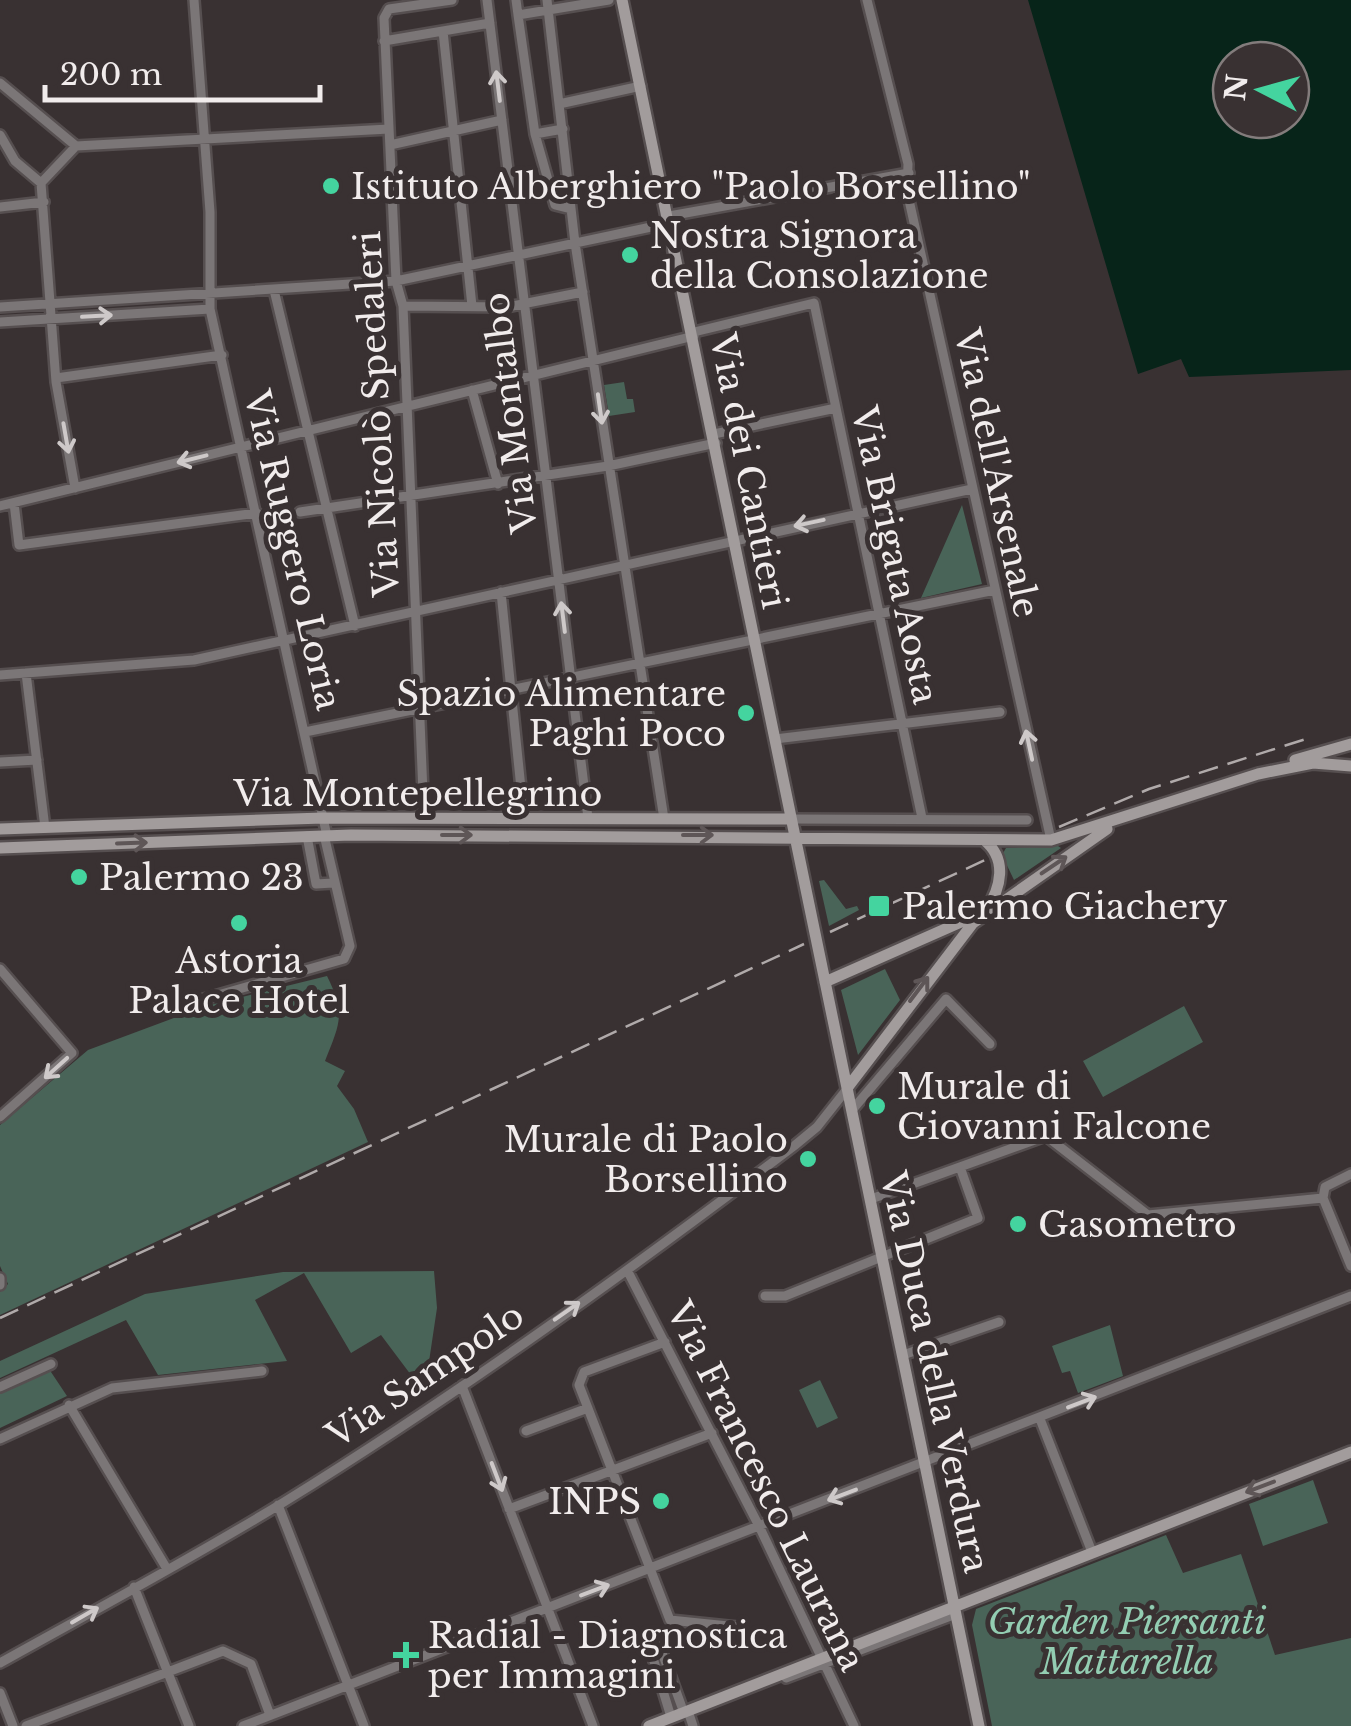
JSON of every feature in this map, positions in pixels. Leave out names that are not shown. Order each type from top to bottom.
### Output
[{"type":"street","name":"Via Ruggero Loria","points":[[169,1009],[344,959],[350,946],[333,883],[306,732],[258,513],[210,309],[194,0]]},
{"type":"street","name":"Via Nicolò Spedaleri","points":[[424,818],[402,306],[396,281],[384,18],[389,8],[452,0]]},
{"type":"street","name":"Via Montalbo","points":[[487,0],[588,818]]},
{"type":"street","points":[[516,0],[536,134],[555,206],[571,209]]},
{"type":"street","points":[[518,15],[547,5],[609,0]]},
{"type":"street","name":"Via dei Cantieri","points":[[622,0],[694,334],[774,739],[796,819],[794,836],[825,982]]},
{"type":"street","name":"Via dell'Arsenale","points":[[867,0],[909,173],[906,192],[1051,840]]},
{"type":"street","points":[[547,5],[575,243],[664,819]]},
{"type":"street","points":[[384,40],[490,23]]},
{"type":"street","points":[[443,32],[472,306]]},
{"type":"street","points":[[0,83],[76,146]]},
{"type":"street","points":[[559,104],[641,86]]},
{"type":"street","points":[[390,145],[502,120]]},
{"type":"street","points":[[536,134],[563,128]]},
{"type":"street","points":[[42,183],[76,146],[204,136],[388,129]]},
{"type":"street","points":[[0,136],[15,160],[42,183],[56,378],[76,488]]},
{"type":"street","points":[[0,307],[396,281],[669,220],[909,173]]},
{"type":"street","points":[[0,208],[44,202]]},
{"type":"street","points":[[274,290],[355,626]]},
{"type":"street","points":[[402,306],[525,305],[583,292]]},
{"type":"street","name":"Via Brigata Aosta","points":[[694,334],[814,303],[922,818]]},
{"type":"street","points":[[0,322],[210,309]]},
{"type":"street","points":[[0,506],[694,334]]},
{"type":"street","points":[[56,378],[222,355]]},
{"type":"street","points":[[472,390],[498,484]]},
{"type":"street","points":[[300,512],[608,466],[836,408]]},
{"type":"street","points":[[0,675],[194,660],[972,488]]},
{"type":"street","points":[[14,503],[19,545],[258,513]]},
{"type":"street","points":[[306,732],[995,590]]},
{"type":"street","points":[[501,592],[524,818]]},
{"type":"street","points":[[26,673],[45,828]]},
{"type":"street","points":[[774,739],[1000,712]]},
{"type":"street","points":[[825,982],[986,911],[1122,819],[1351,744]]},
{"type":"street","points":[[0,762],[37,760]]},
{"type":"street","points":[[1258,774],[1313,763],[1351,766]]},
{"type":"street","name":"Via Montepellegrino","points":[[0,830],[323,818],[796,819]]},
{"type":"street","points":[[747,819],[747,836]]},
{"type":"street","points":[[796,819],[1026,820]]},
{"type":"street","name":"Via Montepellegrino","points":[[0,848],[307,836],[1051,840],[1122,819]]},
{"type":"street","points":[[90,826],[90,844]]},
{"type":"street","points":[[307,836],[316,884],[333,883]]},
{"type":"street","points":[[848,1087],[938,964],[994,899],[1000,870],[995,849],[984,840]]},
{"type":"street","points":[[0,969],[72,1054],[0,1117]]},
{"type":"street","name":"Via Duca della Verdura","points":[[825,982],[979,1726]]},
{"type":"street","points":[[852,1109],[946,999],[990,1044]]},
{"type":"street","name":"Via Sampolo","points":[[0,1663],[278,1505],[462,1386],[627,1270],[816,1127],[848,1087]]},
{"type":"street","points":[[871,1198],[1046,1136],[1148,1215],[1323,1198]]},
{"type":"street","points":[[765,1296],[785,1296],[978,1218],[960,1167]]},
{"type":"street","points":[[1351,1174],[1325,1187],[1323,1198],[1351,1266]]},
{"type":"street","name":"Via Francesco Laurana","points":[[627,1270],[759,1526],[854,1726]]},
{"type":"street","points":[[243,1726],[1351,1296]]},
{"type":"street","points":[[903,1355],[999,1322]]},
{"type":"street","points":[[665,1342],[584,1372],[580,1385],[670,1620],[738,1627]]},
{"type":"street","points":[[0,1387],[51,1364]]},
{"type":"street","points":[[0,1440],[112,1388],[262,1371]]},
{"type":"street","points":[[462,1386],[593,1726]]},
{"type":"street","points":[[69,1405],[166,1567]]},
{"type":"street","points":[[526,1432],[588,1408]]},
{"type":"street","points":[[1040,1418],[1092,1552]]},
{"type":"street","points":[[509,1509],[712,1433]]},
{"type":"street","points":[[649,1726],[681,1718],[1351,1452]]},
{"type":"street","points":[[278,1505],[364,1726]]},
{"type":"street","points":[[134,1588],[188,1726]]},
{"type":"street","points":[[648,1646],[660,1647],[681,1718],[648,1646]]},
{"type":"street","points":[[26,1726],[223,1651],[251,1664],[270,1715]]},
{"type":"street","points":[[0,1694],[13,1726]]},
{"type":"green space","points":[[624,382],[627,399],[633,399],[635,412],[609,416],[604,385]]},
{"type":"green space","points":[[962,505],[982,584],[921,598]]},
{"type":"green space","points":[[1006,848],[1061,848],[1014,880],[1002,855]]},
{"type":"green space","points":[[824,880],[846,909],[857,906],[859,910],[829,926],[819,881]]},
{"type":"green space","points":[[885,969],[900,1000],[858,1055],[841,990]]},
{"type":"green space","points":[[327,976],[337,1000],[339,1019],[325,1061],[345,1071],[337,1086],[354,1109],[368,1142],[0,1315],[0,1292],[8,1284],[0,1266],[0,1125],[88,1050],[206,1006]]},
{"type":"green space","points":[[1184,1006],[1203,1042],[1103,1097],[1083,1061]]},
{"type":"green space","points":[[434,1271],[437,1308],[427,1375],[414,1379],[381,1335],[351,1353],[304,1273],[255,1300],[287,1361],[158,1375],[126,1320],[0,1378],[0,1361],[145,1294],[283,1272]]},
{"type":"green space","points":[[1110,1325],[1123,1376],[1078,1393],[1070,1371],[1062,1373],[1052,1346]]},
{"type":"green space","points":[[49,1369],[67,1396],[0,1428],[0,1392]]},
{"type":"green space","points":[[820,1380],[838,1418],[817,1428],[799,1390]]},
{"type":"green space","points":[[1313,1480],[1328,1523],[1263,1546],[1249,1504]]},
{"type":"green space","name":"Garden Piersanti Mattarella","points":[[1166,1535],[1183,1573],[1241,1554],[1275,1655],[1351,1638],[1351,1726],[992,1726],[972,1625],[976,1609]]},
{"type":"shaded area","points":[[1028,0],[1351,0],[1351,370],[1189,377],[1181,359],[1138,374]]},
{"type":"railway","points":[[1059,827],[1149,789],[1309,738]]},
{"type":"railway","points":[[830,932],[985,860]]},
{"type":"railway","points":[[0,1318],[804,944]]},
{"type":"place","name":"Istituto Alberghiero \"Paolo Borsellino\"","points":[[331,186]]},
{"type":"place","name":"Nostra Signora della Consolazione","points":[[630,255]]},
{"type":"place","name":"Spazio Alimentare Paghi Poco","points":[[746,713]]},
{"type":"place","name":"Palermo 23","points":[[79,877]]},
{"type":"place","name":"Palermo Giachery","points":[[879,906]]},
{"type":"place","name":"Astoria Palace Hotel","points":[[239,923]]},
{"type":"place","name":"Murale di Giovanni Falcone","points":[[877,1106]]},
{"type":"place","name":"Murale di Paolo Borsellino","points":[[808,1159]]},
{"type":"place","name":"Gasometro","points":[[1018,1224]]},
{"type":"place","name":"INPS","points":[[661,1501]]},
{"type":"place","name":"Radial - Diagnostica per Immagini","points":[[406,1655]]}]
